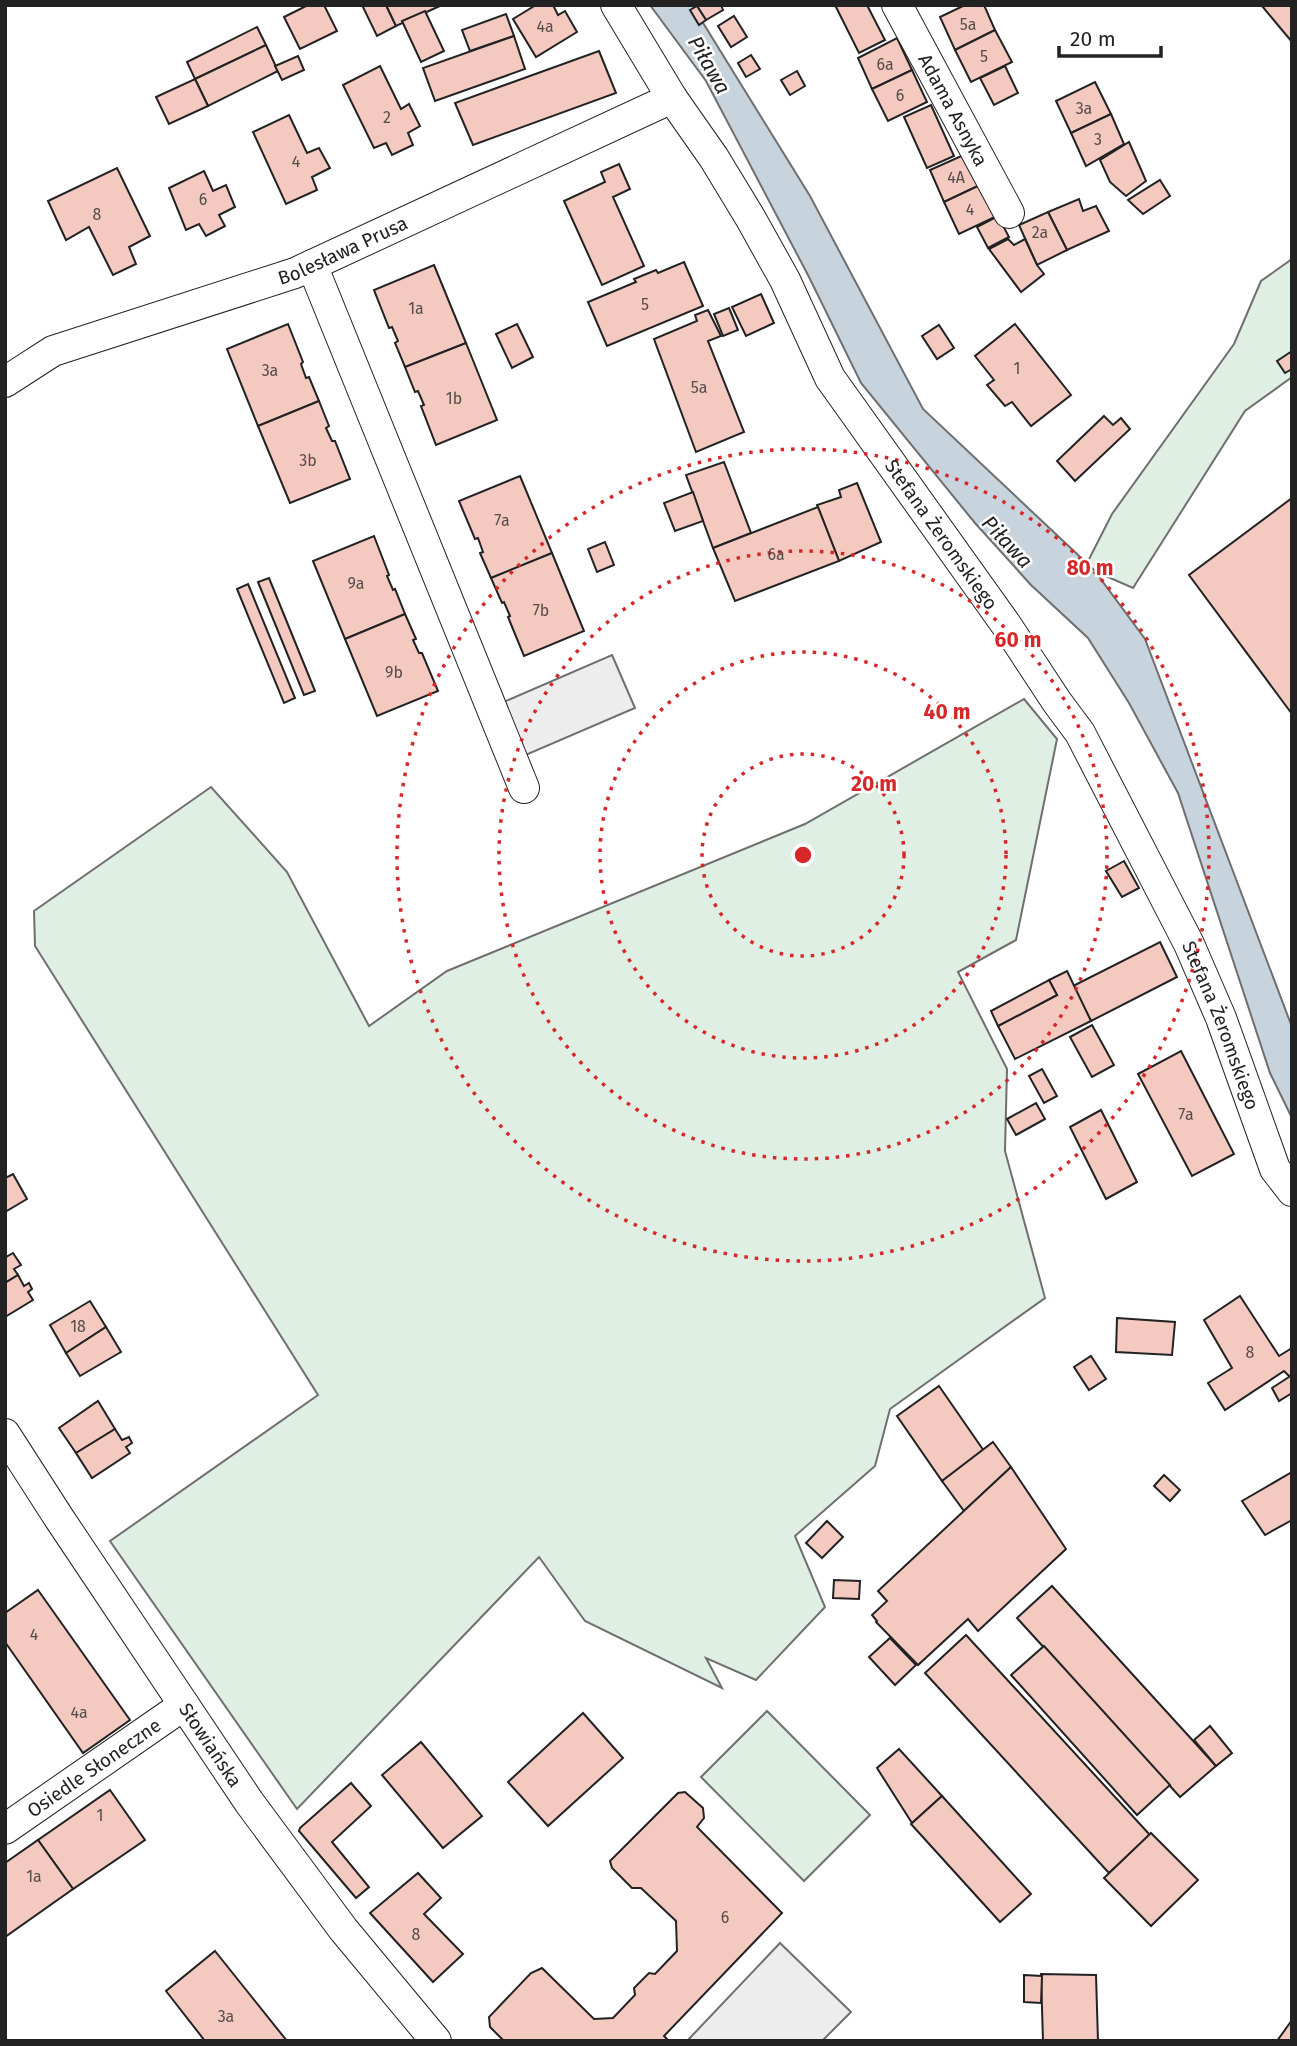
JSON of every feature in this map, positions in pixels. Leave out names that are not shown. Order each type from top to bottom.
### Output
[{"type":"street","name":"Stefana Żeromskiego","points":[[616,5],[672,98],[714,158],[751,219],[785,280],[830,378],[1080,733],[1188,944],[1221,1017],[1275,1169],[1292,1191]]},
{"type":"street","name":"Adama Asnyka","points":[[897,5],[1009,213]]},
{"type":"street","name":"Bolesława Prusa","points":[[5,382],[53,351],[295,273],[672,98]]},
{"type":"street","points":[[312,265],[524,788]]},
{"type":"street","name":"Słowiańska","points":[[5,1434],[249,1802],[343,1929],[436,2041]]},
{"type":"street","name":"Osiedle Słoneczne","points":[[5,1829],[184,1705]]},
{"type":"green space","points":[[1292,259],[1292,377],[1245,411],[1133,588],[1085,567],[1112,514],[1234,344],[1261,281]]},
{"type":"green space","points":[[1024,699],[1057,739],[1016,940],[958,972],[1007,1069],[1005,1151],[1045,1298],[890,1409],[875,1466],[795,1536],[825,1607],[756,1680],[706,1658],[722,1688],[585,1621],[539,1557],[297,1809],[110,1541],[318,1395],[35,946],[34,911],[211,787],[287,872],[369,1026],[447,971],[805,824]]},
{"type":"green space","points":[[767,1711],[870,1815],[804,1881],[701,1777]]},
{"type":"shaded area","points":[[612,655],[635,708],[521,757],[499,704]]},
{"type":"shaded area","points":[[780,1943],[851,2012],[822,2041],[687,2041]]},
{"type":"water","name":"Piława","points":[[650,5],[692,5],[810,196],[923,409],[1094,570],[1145,639],[1292,1027],[1292,1118],[1270,1073],[1178,793],[1129,703],[1088,638],[1031,585],[975,523],[861,383],[809,277],[706,81]]},
{"type":"building","points":[[308,5],[324,5],[337,31],[300,49],[284,17]]},
{"type":"building","points":[[362,5],[386,5],[396,26],[377,36]]},
{"type":"building","points":[[386,5],[442,5],[396,26]]},
{"type":"building","points":[[536,5],[553,5],[558,15],[565,11],[577,32],[536,57],[513,19]]},
{"type":"building","points":[[721,5],[723,10],[706,20],[697,6]]},
{"type":"building","points":[[835,5],[867,5],[885,40],[859,53]]},
{"type":"building","points":[[965,5],[984,5],[995,30],[955,50],[940,17]]},
{"type":"building","points":[[1292,5],[1292,42],[1262,6]]},
{"type":"building","points":[[697,6],[706,20],[699,25],[690,10]]},
{"type":"building","points":[[425,11],[444,51],[421,62],[402,21]]},
{"type":"building","points":[[506,14],[514,36],[470,51],[462,30]]},
{"type":"building","points":[[734,16],[747,37],[731,47],[718,26]]},
{"type":"building","points":[[257,27],[266,45],[195,79],[187,62]]},
{"type":"building","points":[[995,30],[1012,62],[971,82],[955,50]]},
{"type":"building","points":[[514,36],[525,69],[435,101],[423,68]]},
{"type":"building","points":[[897,38],[912,70],[872,89],[858,58]]},
{"type":"building","points":[[266,45],[278,71],[208,106],[195,79]]},
{"type":"building","points":[[599,51],[616,93],[473,145],[455,103]]},
{"type":"building","points":[[751,55],[760,69],[746,77],[738,63]]},
{"type":"building","points":[[298,56],[304,70],[282,80],[275,66]]},
{"type":"building","points":[[380,66],[401,109],[409,104],[420,126],[408,133],[413,145],[392,155],[386,143],[374,148],[343,85]]},
{"type":"building","points":[[1005,66],[1018,93],[994,105],[980,78]]},
{"type":"building","points":[[912,70],[927,102],[888,121],[872,89]]},
{"type":"building","points":[[797,71],[805,86],[790,95],[781,80]]},
{"type":"building","points":[[195,79],[208,106],[169,124],[156,97]]},
{"type":"building","points":[[1095,82],[1111,114],[1071,133],[1056,101]]},
{"type":"building","points":[[931,105],[954,156],[927,168],[904,117]]},
{"type":"building","points":[[1111,114],[1124,144],[1086,166],[1071,133]]},
{"type":"building","points":[[289,115],[307,153],[319,148],[330,168],[312,177],[317,190],[286,204],[253,132]]},
{"type":"building","points":[[1129,142],[1146,181],[1126,196],[1110,182],[1100,160]]},
{"type":"building","points":[[968,153],[982,184],[944,202],[930,170]]},
{"type":"building","points":[[619,164],[630,189],[613,197],[644,266],[602,285],[564,201],[605,182],[601,172]]},
{"type":"building","points":[[117,168],[150,236],[129,247],[136,264],[113,275],[89,227],[66,240],[48,201]]},
{"type":"building","points":[[204,171],[213,191],[226,185],[235,207],[219,215],[225,226],[206,236],[199,224],[186,230],[169,188]]},
{"type":"building","points":[[1160,180],[1170,196],[1143,214],[1128,200]]},
{"type":"building","points":[[982,184],[997,216],[959,234],[944,202]]},
{"type":"building","points":[[1079,199],[1083,211],[1096,206],[1109,231],[1067,250],[1048,212]]},
{"type":"building","points":[[1048,212],[1067,250],[1037,265],[1019,225]]},
{"type":"building","points":[[998,216],[1009,237],[988,248],[977,227]]},
{"type":"building","points":[[1008,239],[1014,245],[1025,239],[1044,274],[1021,292],[989,249]]},
{"type":"building","points":[[684,262],[703,306],[607,346],[588,302],[636,282],[634,279]]},
{"type":"building","points":[[434,265],[466,343],[405,367],[395,343],[398,341],[392,327],[389,328],[374,290]]},
{"type":"building","points":[[761,294],[774,323],[746,336],[732,307]]},
{"type":"building","points":[[729,308],[738,330],[723,336],[714,314]]},
{"type":"building","points":[[708,310],[721,336],[708,341],[744,432],[696,452],[654,339],[697,321],[695,315]]},
{"type":"building","points":[[288,324],[303,362],[301,364],[306,378],[309,377],[319,401],[258,426],[227,349]]},
{"type":"building","points":[[517,324],[533,357],[512,368],[496,334]]},
{"type":"building","points":[[1015,324],[1071,395],[1031,426],[1012,402],[1005,406],[987,385],[994,380],[975,356]]},
{"type":"building","points":[[939,325],[954,348],[937,359],[922,336]]},
{"type":"building","points":[[466,343],[497,420],[436,445],[421,406],[424,405],[418,391],[415,392],[405,367]]},
{"type":"building","points":[[1292,351],[1292,369],[1285,373],[1277,361]]},
{"type":"building","points":[[319,401],[329,426],[326,428],[332,441],[335,441],[350,479],[290,503],[258,426]]},
{"type":"building","points":[[1104,416],[1113,425],[1121,418],[1130,429],[1075,481],[1057,461]]},
{"type":"building","points":[[724,462],[751,533],[713,548],[686,475]]},
{"type":"building","points":[[520,476],[552,553],[491,578],[480,553],[483,552],[478,538],[475,539],[459,501]]},
{"type":"building","points":[[857,483],[881,542],[839,561],[817,505],[841,497],[839,490]]},
{"type":"building","points":[[693,492],[703,521],[675,531],[664,503]]},
{"type":"building","points":[[1292,498],[1292,714],[1189,575]]},
{"type":"building","points":[[818,507],[839,561],[735,601],[713,548]]},
{"type":"building","points":[[374,536],[389,575],[387,576],[405,614],[345,639],[313,561]]},
{"type":"building","points":[[605,542],[614,565],[597,572],[588,549]]},
{"type":"building","points":[[552,553],[584,631],[524,656],[508,617],[510,616],[491,578]]},
{"type":"building","points":[[269,578],[315,691],[304,695],[258,582]]},
{"type":"building","points":[[248,584],[295,698],[284,703],[237,589]]},
{"type":"building","points":[[405,614],[416,639],[413,640],[419,653],[422,653],[438,691],[377,716],[345,639]]},
{"type":"building","points":[[1124,861],[1139,888],[1122,897],[1106,871]]},
{"type":"building","points":[[1160,942],[1177,977],[1091,1021],[1073,986]]},
{"type":"building","points":[[1067,971],[1091,1021],[1015,1059],[998,1026],[1057,995],[1049,980]]},
{"type":"building","points":[[1049,980],[1057,995],[998,1026],[991,1011]]},
{"type":"building","points":[[1092,1025],[1114,1065],[1092,1077],[1070,1037]]},
{"type":"building","points":[[1181,1051],[1234,1154],[1192,1176],[1138,1074]]},
{"type":"building","points":[[1042,1069],[1057,1096],[1044,1103],[1029,1076]]},
{"type":"building","points":[[1036,1103],[1045,1119],[1016,1135],[1007,1119]]},
{"type":"building","points":[[1101,1110],[1137,1182],[1106,1199],[1070,1127]]},
{"type":"building","points":[[13,1174],[27,1199],[5,1212],[5,1178]]},
{"type":"building","points":[[13,1253],[21,1265],[14,1269],[18,1275],[5,1283],[5,1256]]},
{"type":"building","points":[[18,1275],[24,1286],[29,1283],[32,1289],[28,1292],[33,1300],[5,1317],[5,1283]]},
{"type":"building","points":[[1240,1296],[1279,1356],[1292,1348],[1292,1375],[1289,1376],[1284,1371],[1225,1410],[1208,1383],[1232,1368],[1204,1320]]},
{"type":"building","points":[[90,1301],[106,1327],[66,1353],[50,1325]]},
{"type":"building","points":[[1117,1318],[1175,1322],[1172,1355],[1116,1352]]},
{"type":"building","points":[[106,1327],[121,1352],[80,1376],[66,1353]]},
{"type":"building","points":[[1091,1356],[1106,1379],[1089,1390],[1074,1367]]},
{"type":"building","points":[[1292,1375],[1292,1393],[1279,1401],[1272,1388]]},
{"type":"building","points":[[939,1386],[984,1451],[942,1481],[897,1416]]},
{"type":"building","points":[[98,1401],[115,1429],[76,1453],[59,1428]]},
{"type":"building","points":[[115,1429],[122,1440],[129,1437],[132,1443],[126,1447],[130,1453],[92,1478],[76,1453]]},
{"type":"building","points":[[993,1442],[1011,1467],[964,1511],[942,1481]]},
{"type":"building","points":[[1011,1467],[1066,1549],[978,1631],[968,1619],[918,1665],[872,1615],[887,1601],[878,1591]]},
{"type":"building","points":[[1292,1472],[1292,1520],[1265,1535],[1242,1501]]},
{"type":"building","points":[[1164,1475],[1180,1490],[1170,1501],[1154,1486]]},
{"type":"building","points":[[827,1521],[843,1537],[822,1558],[806,1543]]},
{"type":"building","points":[[834,1580],[860,1581],[859,1599],[833,1598]]},
{"type":"building","points":[[1052,1586],[1216,1766],[1180,1797],[1017,1618]]},
{"type":"building","points":[[38,1590],[130,1720],[83,1753],[5,1642],[5,1613]]},
{"type":"building","points":[[966,1635],[1150,1835],[1109,1873],[925,1673]]},
{"type":"building","points":[[890,1638],[916,1665],[895,1685],[869,1657]]},
{"type":"building","points":[[1044,1646],[1170,1785],[1137,1815],[1011,1675]]},
{"type":"building","points":[[583,1713],[623,1758],[548,1826],[508,1782]]},
{"type":"building","points":[[1210,1726],[1232,1753],[1216,1766],[1194,1740]]},
{"type":"building","points":[[421,1742],[482,1816],[443,1848],[382,1775]]},
{"type":"building","points":[[899,1749],[942,1796],[912,1823],[877,1768]]},
{"type":"building","points":[[351,1783],[371,1806],[332,1842],[369,1887],[356,1898],[299,1831]]},
{"type":"building","points":[[110,1790],[145,1840],[73,1889],[38,1840]]},
{"type":"building","points":[[685,1792],[703,1808],[704,1818],[697,1827],[782,1913],[664,2036],[669,2041],[504,2041],[490,2027],[489,2017],[531,1973],[542,1968],[594,2019],[613,2018],[635,1995],[634,1988],[649,1973],[655,1974],[677,1951],[676,1921],[641,1888],[632,1888],[612,1868],[610,1861],[678,1793]]},
{"type":"building","points":[[942,1796],[1031,1894],[1000,1922],[911,1824]]},
{"type":"building","points":[[1151,1833],[1198,1880],[1151,1926],[1104,1878]]},
{"type":"building","points":[[38,1840],[73,1889],[5,1937],[5,1863]]},
{"type":"building","points":[[418,1873],[441,1898],[424,1914],[463,1954],[433,1982],[370,1913]]},
{"type":"building","points":[[215,1951],[287,2041],[205,2041],[166,1991]]},
{"type":"building","points":[[1041,1974],[1096,1975],[1098,2041],[1043,2041]]},
{"type":"building","points":[[1024,1975],[1042,1976],[1041,2003],[1024,2002]]},
{"type":"building","points":[[1292,2020],[1292,2041],[1277,2041]]}]
